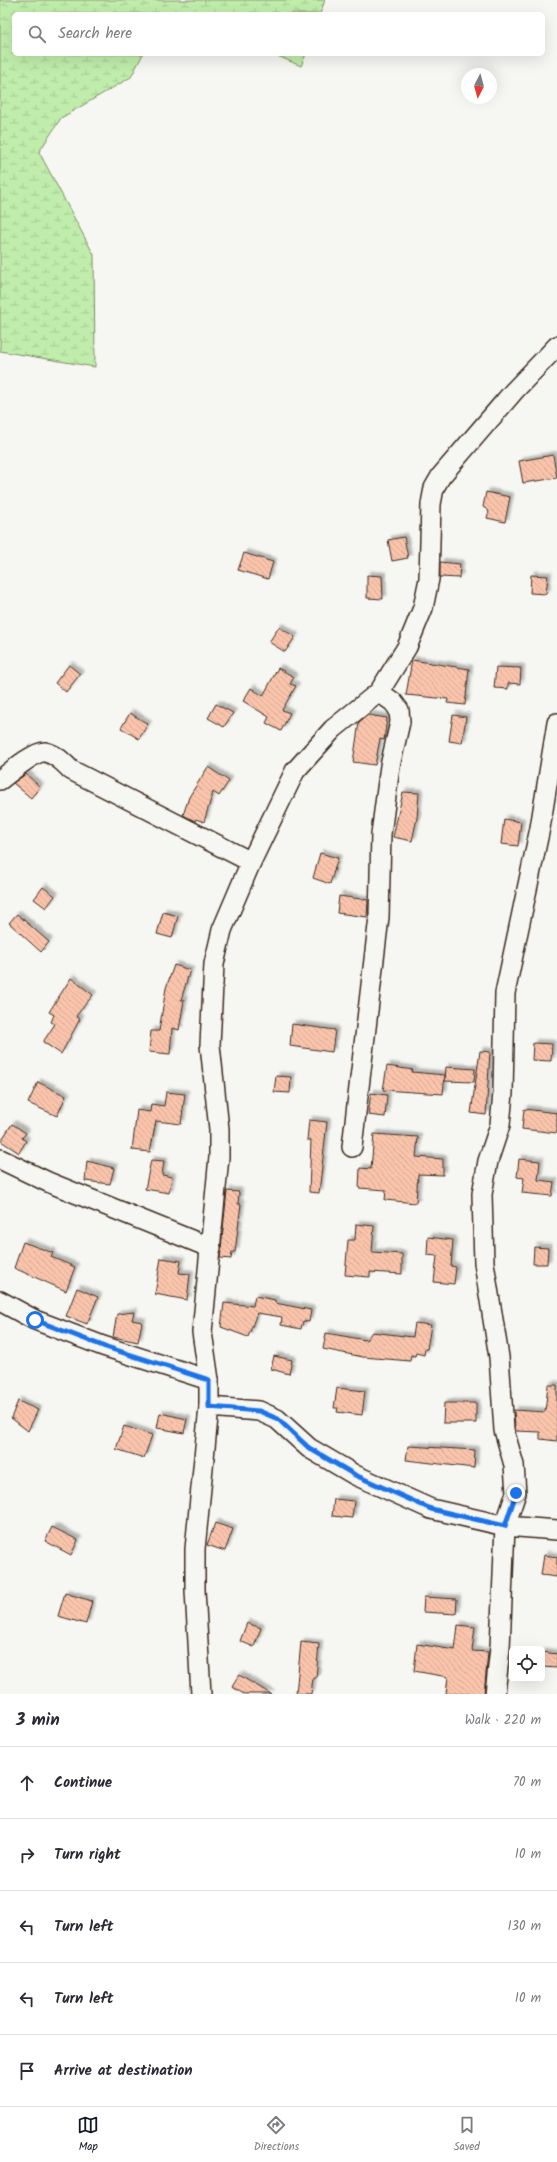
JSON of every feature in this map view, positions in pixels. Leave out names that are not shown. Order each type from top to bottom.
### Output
[{"type":"street","points":[[201,1694],[195,1590],[195,1548],[209,1407],[209,1380],[202,1332],[219,1157],[219,1129],[210,1045],[214,964],[222,930],[251,862],[295,770],[333,729],[379,692],[407,647],[423,608],[429,579],[431,504],[434,488],[441,476],[514,391],[557,346]]},
{"type":"street","points":[[352,1146],[379,916],[381,834],[390,766],[400,722],[399,710],[393,702],[379,692]]},
{"type":"street","points":[[495,1694],[500,1648],[505,1526],[516,1493],[514,1465],[504,1430],[499,1358],[484,1263],[482,1194],[488,1161],[500,1125],[503,1093],[505,992],[540,828],[557,723]]},
{"type":"street","points":[[0,780],[34,756],[44,752],[52,755],[72,770],[251,862]]},
{"type":"street","points":[[0,1159],[48,1182],[211,1248]]},
{"type":"street","points":[[0,1301],[35,1320],[103,1346],[209,1380]]},
{"type":"street","points":[[209,1407],[259,1411],[278,1419],[309,1448],[355,1475],[431,1509],[505,1526],[557,1530]]},
{"type":"green space","points":[[0,0],[325,0],[321,12],[12,12],[12,56],[142,56],[131,77],[61,118],[39,152],[94,255],[95,367],[0,351]]},
{"type":"green space","points":[[278,56],[305,56],[301,66]]},
{"type":"building","points":[[553,455],[557,478],[523,483],[519,461]]},
{"type":"building","points":[[486,492],[510,497],[505,522],[487,518],[489,511],[483,507]]},
{"type":"building","points":[[404,537],[408,558],[392,561],[388,540]]},
{"type":"building","points":[[244,553],[273,562],[268,579],[238,570]]},
{"type":"building","points":[[440,562],[460,564],[459,578],[440,577]]},
{"type":"building","points":[[367,575],[382,576],[383,599],[367,598]]},
{"type":"building","points":[[531,575],[548,576],[546,594],[530,593]]},
{"type":"building","points":[[279,627],[295,637],[285,652],[269,642]]},
{"type":"building","points":[[412,660],[469,669],[465,705],[447,703],[448,699],[406,695]]},
{"type":"building","points":[[69,665],[80,674],[66,692],[55,683]]},
{"type":"building","points":[[496,667],[521,668],[520,684],[508,683],[508,689],[494,688]]},
{"type":"building","points":[[278,668],[294,677],[290,684],[296,686],[282,710],[290,713],[281,731],[266,723],[269,717],[243,701],[251,688],[263,696]]},
{"type":"building","points":[[216,704],[233,713],[224,727],[208,718]]},
{"type":"building","points":[[130,713],[148,724],[139,739],[121,728]]},
{"type":"building","points":[[368,715],[387,718],[384,740],[380,739],[375,765],[353,762],[359,722]]},
{"type":"building","points":[[453,715],[466,717],[462,743],[449,741]]},
{"type":"building","points":[[208,767],[229,781],[219,796],[213,792],[204,822],[196,819],[195,821],[183,815],[189,797]]},
{"type":"building","points":[[26,774],[40,787],[31,798],[13,783]]},
{"type":"building","points":[[403,792],[419,793],[417,818],[412,841],[393,837]]},
{"type":"building","points":[[504,819],[521,822],[518,846],[501,844]]},
{"type":"building","points":[[320,853],[338,858],[330,884],[313,878]]},
{"type":"building","points":[[43,887],[55,896],[46,908],[34,899]]},
{"type":"building","points":[[339,896],[368,900],[367,917],[337,913]]},
{"type":"building","points":[[163,912],[178,916],[172,938],[157,934]]},
{"type":"building","points":[[17,914],[49,942],[41,952],[9,923]]},
{"type":"building","points":[[174,965],[190,970],[181,1000],[184,1000],[179,1030],[172,1028],[170,1054],[149,1052],[151,1031],[159,1031],[166,988]]},
{"type":"building","points":[[71,978],[93,995],[76,1016],[80,1019],[61,1054],[43,1042],[55,1024],[51,1022],[54,1015],[49,1012]]},
{"type":"building","points":[[292,1024],[335,1030],[332,1052],[290,1046]]},
{"type":"building","points":[[533,1043],[552,1044],[551,1061],[532,1060]]},
{"type":"building","points":[[480,1051],[490,1052],[486,1115],[471,1113]]},
{"type":"building","points":[[387,1066],[413,1070],[412,1072],[445,1075],[443,1094],[383,1090]]},
{"type":"building","points":[[446,1067],[475,1069],[474,1082],[445,1081]]},
{"type":"building","points":[[276,1076],[291,1077],[290,1093],[274,1092]]},
{"type":"building","points":[[38,1082],[66,1096],[57,1116],[28,1103]]},
{"type":"building","points":[[166,1092],[185,1094],[181,1124],[156,1121],[150,1152],[132,1150],[137,1110],[150,1112],[151,1104],[164,1106]]},
{"type":"building","points":[[371,1093],[387,1095],[385,1117],[368,1115]]},
{"type":"building","points":[[524,1109],[557,1113],[557,1133],[522,1129]]},
{"type":"building","points":[[309,1120],[327,1122],[319,1193],[309,1192],[311,1140],[307,1140]]},
{"type":"building","points":[[12,1124],[26,1133],[22,1138],[26,1141],[19,1153],[1,1141]]},
{"type":"building","points":[[374,1134],[418,1137],[416,1157],[443,1159],[443,1175],[418,1174],[416,1203],[385,1200],[386,1190],[359,1188],[360,1168],[371,1169]]},
{"type":"building","points":[[519,1159],[540,1161],[538,1180],[554,1182],[552,1196],[522,1193],[524,1178],[517,1177]]},
{"type":"building","points":[[151,1160],[164,1161],[162,1175],[172,1177],[169,1193],[145,1189]]},
{"type":"building","points":[[87,1161],[114,1168],[110,1184],[85,1181]]},
{"type":"building","points":[[227,1191],[239,1192],[238,1204],[241,1204],[235,1252],[232,1252],[231,1259],[220,1258]]},
{"type":"building","points":[[356,1224],[374,1226],[372,1252],[402,1254],[402,1274],[370,1272],[370,1277],[345,1275],[348,1240],[355,1240]]},
{"type":"building","points":[[428,1237],[453,1240],[451,1266],[456,1267],[454,1284],[434,1282],[437,1256],[427,1255]]},
{"type":"building","points":[[23,1242],[53,1253],[51,1257],[75,1267],[66,1291],[14,1268]]},
{"type":"building","points":[[534,1247],[548,1248],[547,1264],[533,1264]]},
{"type":"building","points":[[161,1258],[181,1261],[179,1273],[190,1274],[187,1300],[155,1294]]},
{"type":"building","points":[[77,1288],[98,1297],[87,1324],[66,1316]]},
{"type":"building","points":[[255,1296],[275,1300],[275,1303],[311,1310],[309,1322],[303,1321],[301,1329],[281,1325],[282,1317],[257,1313],[248,1337],[221,1327],[224,1303],[253,1306]]},
{"type":"building","points":[[134,1312],[132,1320],[142,1322],[138,1342],[113,1337],[117,1314]]},
{"type":"building","points":[[415,1323],[431,1325],[427,1349],[425,1349],[424,1355],[416,1353],[415,1356],[411,1355],[410,1361],[363,1357],[323,1349],[326,1333],[366,1340],[372,1332],[413,1337]]},
{"type":"building","points":[[274,1356],[292,1360],[289,1374],[271,1369]]},
{"type":"building","points":[[548,1385],[557,1385],[557,1441],[540,1439],[540,1432],[516,1431],[515,1428],[514,1410],[545,1412]]},
{"type":"building","points":[[337,1388],[365,1391],[362,1415],[337,1412],[338,1408],[334,1408]]},
{"type":"building","points":[[18,1401],[38,1410],[28,1431],[11,1418]]},
{"type":"building","points":[[444,1403],[476,1403],[476,1423],[443,1423]]},
{"type":"building","points":[[160,1413],[187,1419],[184,1433],[157,1428]]},
{"type":"building","points":[[124,1426],[152,1435],[144,1458],[116,1449]]},
{"type":"building","points":[[408,1446],[475,1450],[474,1468],[406,1460]]},
{"type":"building","points":[[334,1499],[354,1501],[352,1518],[332,1516]]},
{"type":"building","points":[[215,1523],[233,1529],[225,1551],[207,1545]]},
{"type":"building","points":[[52,1527],[78,1540],[71,1555],[45,1541]]},
{"type":"building","points":[[544,1555],[557,1557],[557,1577],[541,1575]]},
{"type":"building","points":[[65,1593],[92,1601],[86,1624],[58,1616]]},
{"type":"building","points":[[424,1597],[457,1599],[456,1614],[423,1612]]},
{"type":"building","points":[[247,1623],[261,1628],[254,1647],[240,1641]]},
{"type":"building","points":[[458,1625],[475,1627],[472,1651],[488,1652],[484,1694],[446,1694],[448,1677],[414,1671],[417,1644],[455,1650]]},
{"type":"building","points":[[301,1642],[319,1644],[316,1678],[313,1678],[311,1694],[296,1694]]},
{"type":"building","points":[[545,1652],[557,1654],[557,1668],[545,1667]]},
{"type":"building","points":[[239,1675],[271,1694],[244,1694],[232,1687]]},
{"type":"route","points":[[35,1320],[103,1346],[209,1380],[209,1407],[259,1411],[278,1419],[309,1448],[355,1475],[431,1509],[505,1526],[516,1493]]}]
